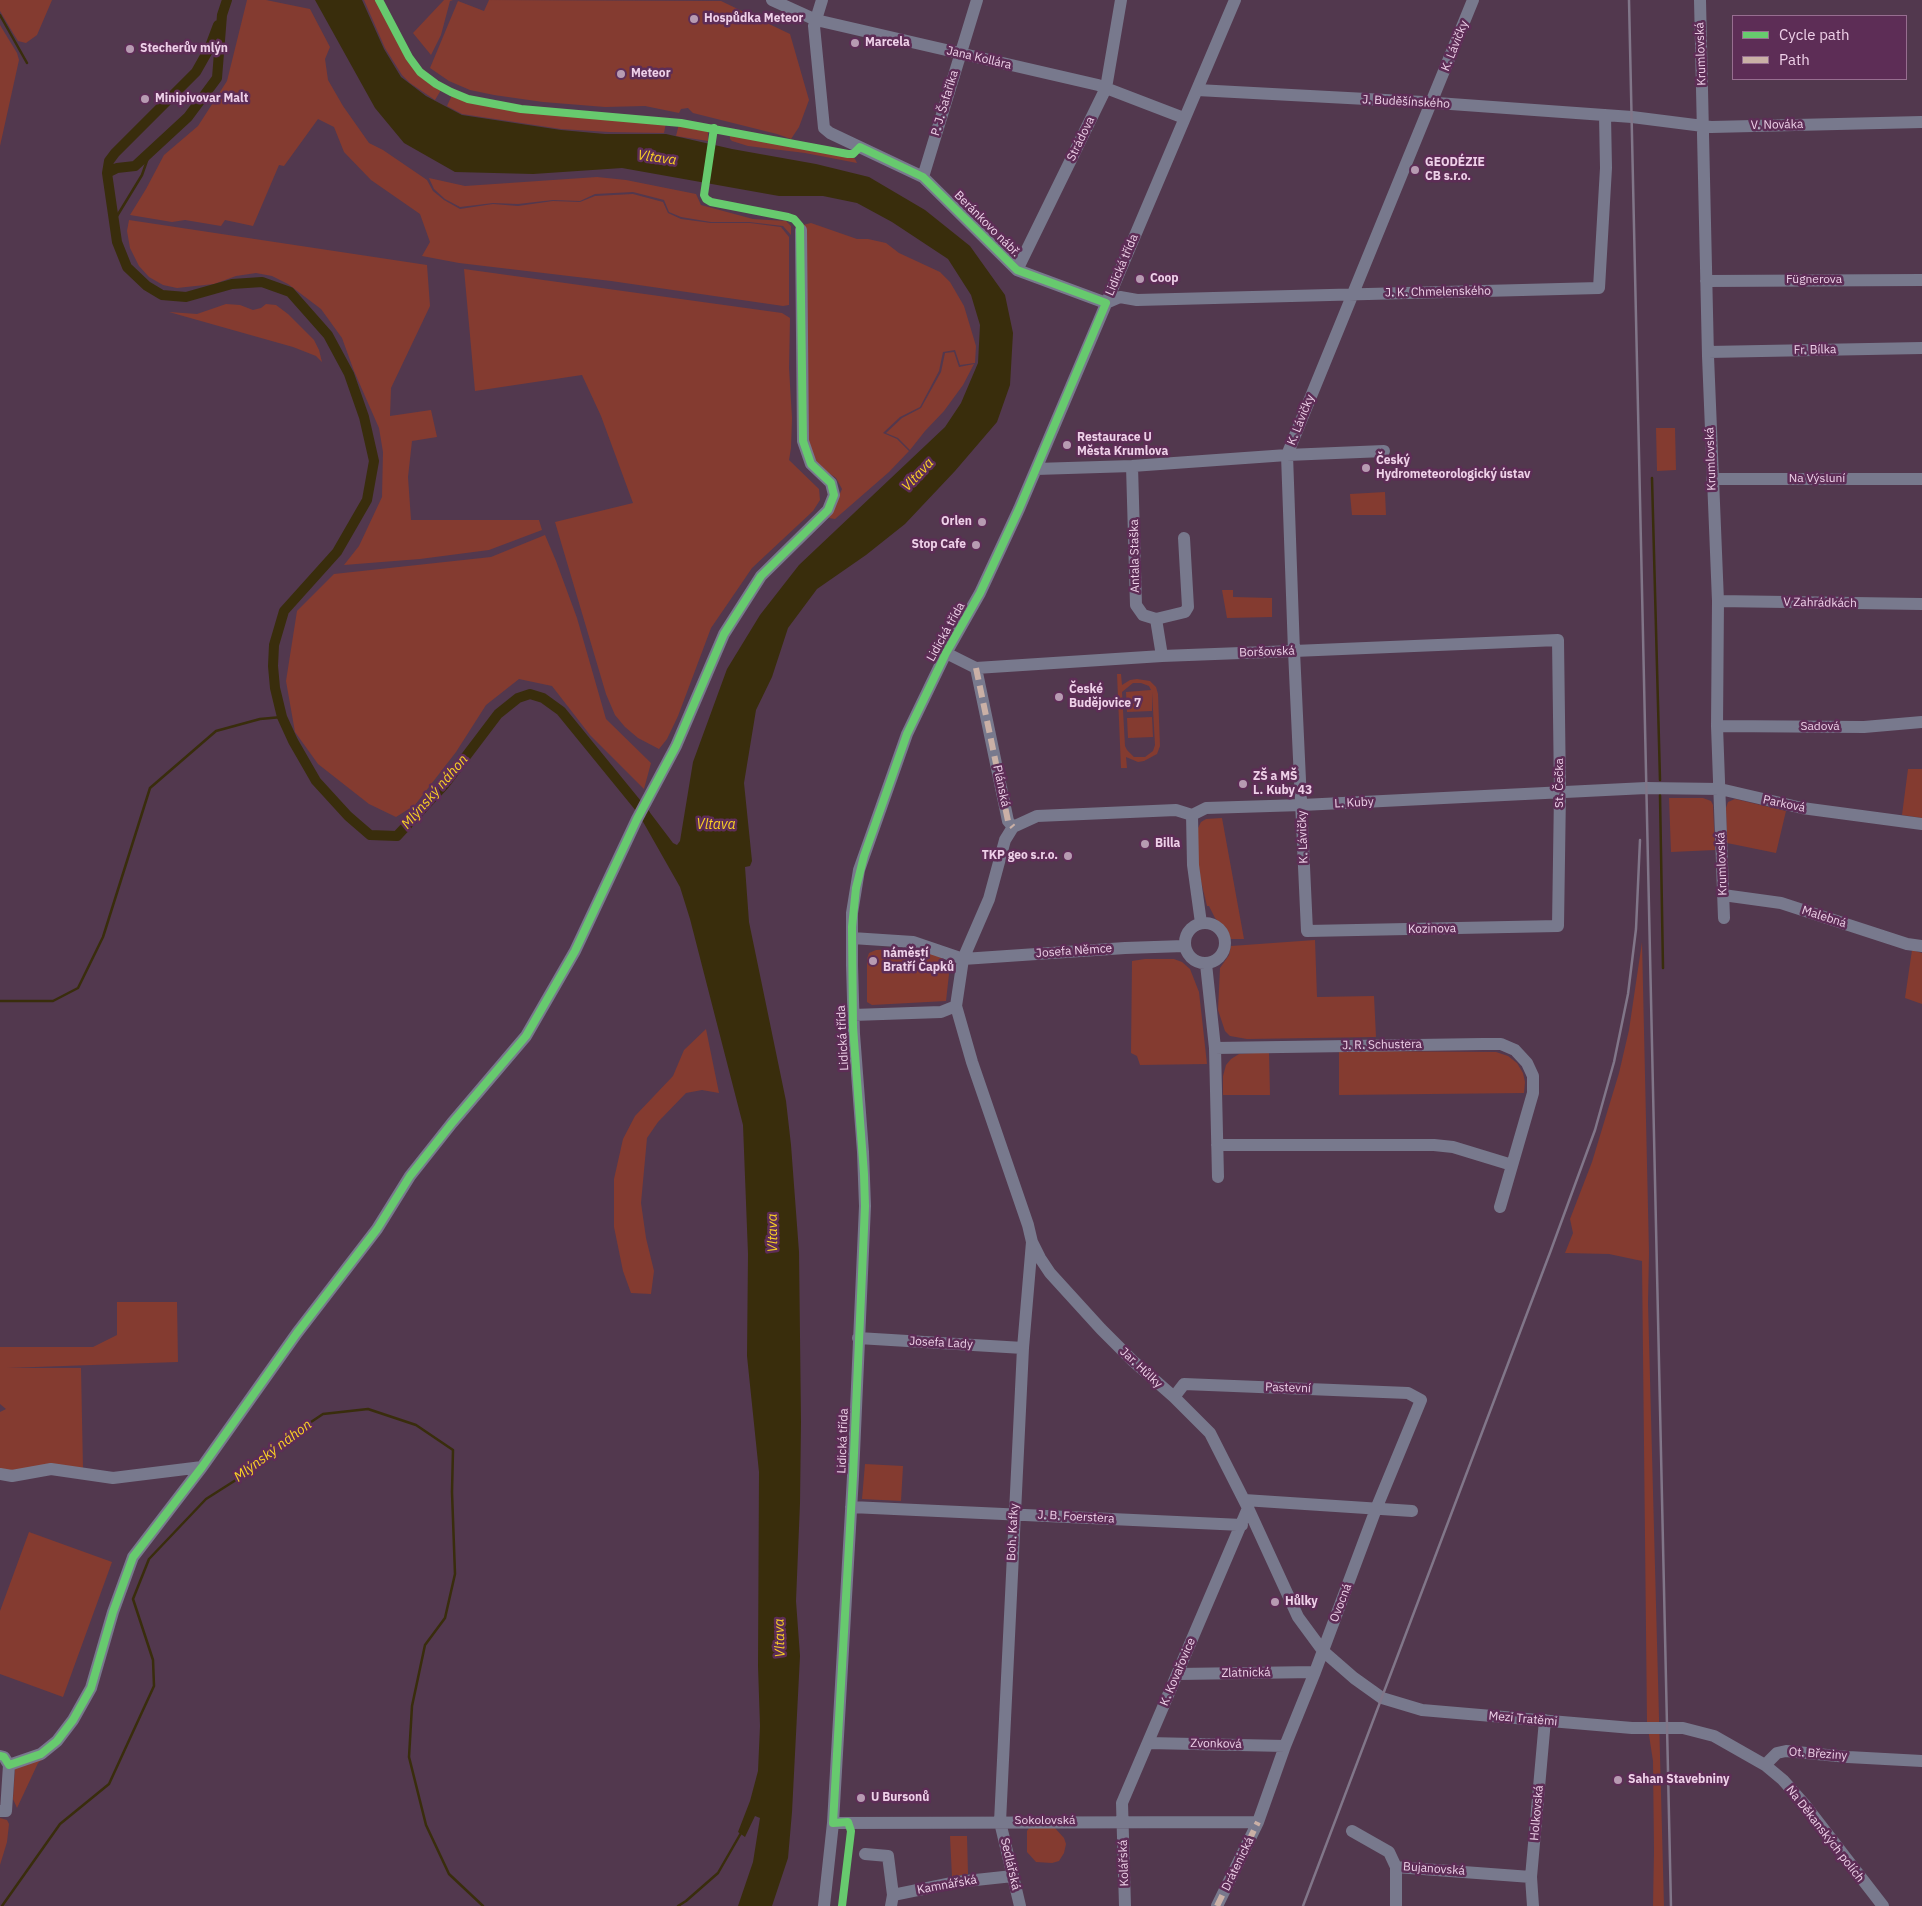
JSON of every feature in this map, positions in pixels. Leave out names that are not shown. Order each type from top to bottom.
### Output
[{"type":"street","name":"Jana Kollára","points":[[772,0],[816,20],[1106,88],[1184,118]]},
{"type":"street","points":[[816,20],[822,0]]},
{"type":"street","name":"P. J. Šafaříka","points":[[923,177],[976,0]]},
{"type":"street","name":"Strádova","points":[[1017,270],[1106,88],[1121,0]]},
{"type":"street","name":"Lidická třída","points":[[824,1906],[833,1823],[851,1507],[865,1190],[853,1015],[852,938],[859,870],[907,734],[946,653],[980,593],[1020,510],[1036,468],[1235,0]]},
{"type":"street","name":"K. Lávičky","points":[[1307,931],[1287,455],[1473,0]]},
{"type":"street","name":"Krumlovská","points":[[1700,0],[1708,352],[1718,601],[1717,726],[1724,918]]},
{"type":"street","name":"Beránkovo nábř.","points":[[816,20],[814,26],[824,128],[830,133],[923,177],[1017,270],[1106,303]]},
{"type":"street","name":"J. Buděšínského","points":[[1197,90],[1432,103],[1632,117]]},
{"type":"street","name":"J. K. Chmelenského","points":[[1106,303],[1120,297],[1137,300],[1599,288],[1610,116]]},
{"type":"street","name":"V. Nováka","points":[[1632,117],[1703,126],[1922,122]]},
{"type":"street","points":[[0,1811],[6,1811],[4,1760],[22,1762],[41,1754],[57,1741],[73,1720],[91,1688],[113,1612],[133,1557],[202,1467],[297,1333],[377,1229],[410,1176],[526,1036],[575,951],[638,818],[676,746],[724,634],[761,576],[828,510],[834,496],[831,483],[811,464],[802,441],[801,230]]},
{"type":"street","name":"Fügnerova","points":[[1706,281],[1922,280]]},
{"type":"street","name":"Fr. Bílka","points":[[1708,352],[1922,348]]},
{"type":"street","points":[[1036,468],[1132,466],[1287,455],[1384,451]]},
{"type":"street","name":"Antala Staška","points":[[1132,466],[1136,606],[1143,615],[1156,619]]},
{"type":"street","name":"Na Výsluní","points":[[1712,479],[1922,479]]},
{"type":"street","points":[[1162,656],[1156,619],[1185,612],[1188,607],[1184,538]]},
{"type":"street","name":"V Zahrádkách","points":[[1718,601],[1922,604]]},
{"type":"street","name":"Boršovská","points":[[976,668],[1162,656],[1558,640]]},
{"type":"street","name":"St. Čečka","points":[[1558,640],[1560,792],[1558,926]]},
{"type":"street","points":[[946,653],[976,668]]},
{"type":"street","name":"Plánská","points":[[976,668],[1008,821],[1013,827]]},
{"type":"street","name":"Sadová","points":[[1717,726],[1864,727],[1922,722]]},
{"type":"street","name":"L. Kuby","points":[[1013,827],[1030,819],[1050,815],[1176,810],[1192,815],[1206,808],[1643,788]]},
{"type":"street","name":"Parková","points":[[1643,788],[1720,789],[1802,808],[1922,824]]},
{"type":"street","points":[[1192,815],[1193,865],[1201,923]]},
{"type":"street","points":[[853,1015],[941,1012],[956,1006],[963,959],[989,899],[1005,840],[1013,827]]},
{"type":"street","name":"Malebná","points":[[1723,895],[1781,903],[1907,944],[1922,946]]},
{"type":"street","points":[[1201,923],[1210,923],[1217,927],[1223,934],[1225,942],[1224,950],[1220,956],[1206,964],[1198,963],[1192,959],[1184,946],[1188,931],[1201,923]]},
{"type":"street","name":"Kozinova","points":[[1307,931],[1558,926]]},
{"type":"street","points":[[852,938],[913,942],[963,959]]},
{"type":"street","name":"Josefa Němce","points":[[963,959],[1184,946]]},
{"type":"street","points":[[1206,964],[1216,1048],[1218,1177]]},
{"type":"street","name":"Jar. Hůlky","points":[[956,1006],[972,1062],[1028,1225],[1032,1242],[1050,1273],[1101,1329],[1210,1433],[1246,1504],[1298,1617],[1322,1651],[1354,1678],[1382,1698]]},
{"type":"street","name":"J. R. Schustera","points":[[1216,1048],[1500,1044],[1515,1050],[1527,1063],[1533,1076],[1533,1093],[1512,1165]]},
{"type":"street","points":[[1217,1145],[1434,1145],[1453,1147],[1512,1165],[1500,1207]]},
{"type":"street","name":"Boh. Kafky","points":[[1000,1822],[1023,1348],[1032,1242]]},
{"type":"street","name":"Josefa Lady","points":[[858,1338],[1023,1348]]},
{"type":"street","name":"Pastevní","points":[[1174,1397],[1184,1384],[1408,1393]]},
{"type":"street","name":"Ovocná","points":[[1258,1822],[1285,1746],[1376,1509],[1421,1400],[1408,1393]]},
{"type":"street","points":[[0,1474],[12,1476],[51,1469],[113,1478],[202,1467]]},
{"type":"street","points":[[1246,1504],[1412,1511]]},
{"type":"street","name":"K. Kovařovice","points":[[1122,1821],[1122,1803],[1242,1525],[1246,1504]]},
{"type":"street","name":"J. B. Foerstera","points":[[851,1507],[1242,1525]]},
{"type":"street","name":"Zlatnická","points":[[1178,1674],[1315,1672]]},
{"type":"street","name":"Mezi Tratěmi","points":[[1382,1698],[1422,1710],[1632,1728],[1683,1728],[1714,1736],[1765,1765]]},
{"type":"street","name":"Holkovská","points":[[1533,1906],[1531,1877],[1545,1720]]},
{"type":"street","name":"Zvonková","points":[[1148,1743],[1285,1746]]},
{"type":"street","name":"Ot. Březiny","points":[[1765,1765],[1777,1753],[1786,1751],[1848,1757],[1922,1760]]},
{"type":"street","name":"Na Děkanských polích","points":[[1765,1765],[1794,1792],[1883,1906]]},
{"type":"street","name":"Kolářská","points":[[1122,1821],[1125,1906]]},
{"type":"street","name":"Sedlářská","points":[[1000,1822],[1020,1906]]},
{"type":"street","name":"Sokolovská","points":[[833,1823],[1258,1822]]},
{"type":"street","name":"Drátenická","points":[[1217,1906],[1258,1822]]},
{"type":"street","name":"Bujanovská","points":[[1352,1831],[1389,1852],[1396,1867],[1531,1877]]},
{"type":"street","points":[[865,1854],[888,1856],[892,1901]]},
{"type":"street","points":[[1396,1867],[1396,1906]]},
{"type":"street","name":"Kamnářská","points":[[892,1901],[957,1882],[1013,1876]]},
{"type":"shaded area","points":[[0,0],[52,0],[37,35],[26,43],[18,41],[13,33],[0,11]]},
{"type":"shaded area","points":[[247,0],[266,0],[310,9],[330,47],[325,59],[328,80],[343,106],[369,143],[383,150],[427,180],[433,191],[444,200],[460,209],[493,204],[518,206],[553,201],[580,202],[595,196],[633,194],[663,202],[668,213],[681,219],[711,223],[750,223],[781,227],[789,237],[789,305],[783,306],[611,281],[459,263],[422,256],[430,242],[420,214],[371,180],[344,152],[334,127],[318,119],[284,166],[279,165],[253,226],[225,220],[221,226],[185,220],[172,222],[130,215],[164,155],[198,126],[227,81]]},
{"type":"shaded area","points":[[364,0],[377,0],[407,59],[420,74],[441,90],[435,100],[410,83],[402,75],[385,48]]},
{"type":"shaded area","points":[[444,0],[453,0],[450,1],[441,35],[431,55],[413,33]]},
{"type":"shaded area","name":"Meteor","points":[[489,0],[721,1],[790,34],[809,100],[799,127],[791,139],[693,113],[688,108],[681,109],[679,113],[645,106],[605,107],[543,102],[470,90],[449,81],[430,68],[458,1],[484,11]]},
{"type":"shaded area","points":[[0,25],[17,53],[19,60],[0,146]]},
{"type":"shaded area","points":[[452,95],[472,102],[511,109],[666,123],[664,133],[561,129],[462,114],[447,106]]},
{"type":"shaded area","points":[[679,124],[708,130],[708,141],[676,136]]},
{"type":"shaded area","points":[[730,135],[852,157],[857,163],[805,153],[748,146],[732,141]]},
{"type":"shaded area","points":[[597,177],[626,180],[696,194],[701,205],[753,219],[786,221],[791,226],[791,235],[783,226],[749,222],[711,222],[681,217],[669,212],[664,200],[633,192],[595,194],[580,201],[553,200],[518,204],[493,203],[460,207],[445,199],[434,189],[429,178],[465,186]]},
{"type":"shaded area","points":[[129,220],[427,265],[430,306],[391,388],[390,416],[431,410],[437,437],[412,441],[408,477],[411,520],[539,520],[542,530],[489,550],[420,559],[344,565],[359,546],[382,497],[383,452],[379,428],[342,338],[321,309],[288,284],[272,276],[256,273],[236,276],[214,284],[177,288],[163,285],[149,277],[139,266],[130,248],[127,231]]},
{"type":"shaded area","points":[[811,223],[857,239],[868,239],[886,243],[899,253],[940,272],[950,282],[964,306],[976,346],[975,363],[960,365],[955,350],[943,352],[939,371],[920,407],[900,417],[883,433],[897,439],[909,451],[889,472],[835,519],[829,518],[842,489],[836,478],[817,465],[806,441],[803,225]]},
{"type":"shaded area","points":[[464,269],[782,313],[790,318],[789,368],[792,418],[789,460],[819,489],[820,500],[813,511],[752,568],[711,628],[678,716],[667,739],[659,749],[638,738],[615,715],[606,694],[555,522],[633,503],[601,416],[582,375],[475,391]]},
{"type":"shaded area","points":[[226,304],[240,305],[253,310],[261,308],[266,304],[276,305],[288,314],[314,340],[322,362],[316,356],[293,347],[169,312],[197,314]]},
{"type":"shaded area","points":[[954,352],[959,367],[974,364],[963,385],[944,411],[910,450],[898,438],[886,433],[902,418],[921,408],[941,372],[945,353]]},
{"type":"shaded area","points":[[1656,428],[1675,428],[1676,470],[1657,471]]},
{"type":"shaded area","points":[[1385,492],[1386,515],[1352,515],[1350,494]]},
{"type":"shaded area","points":[[545,535],[577,618],[606,719],[651,763],[644,789],[590,735],[552,686],[519,679],[486,705],[456,752],[415,805],[396,817],[369,804],[318,764],[295,732],[286,681],[297,611],[334,574],[491,557]]},
{"type":"shaded area","points":[[1222,590],[1233,590],[1233,597],[1272,598],[1272,617],[1227,618]]},
{"type":"shaded area","points":[[1117,674],[1121,674],[1122,685],[1130,680],[1137,679],[1150,681],[1156,687],[1158,694],[1160,746],[1157,754],[1138,762],[1126,757],[1127,768],[1121,768]],"holes":[[[1133,683],[1149,686],[1151,690],[1126,692],[1127,712],[1152,711],[1152,692],[1155,745],[1153,751],[1145,757],[1134,757],[1125,746],[1122,692]]]},
{"type":"shaded area","points":[[1152,717],[1153,737],[1128,738],[1127,718]]},
{"type":"shaded area","points":[[1908,769],[1922,769],[1922,818],[1902,815]]},
{"type":"shaded area","points":[[1669,798],[1703,798],[1711,801],[1713,805],[1715,850],[1671,852]]},
{"type":"shaded area","points":[[1735,799],[1786,811],[1776,853],[1727,843],[1726,808],[1728,802]]},
{"type":"shaded area","points":[[1222,818],[1244,939],[1231,939],[1227,930],[1215,918],[1209,906],[1207,906],[1200,877],[1196,842],[1198,828],[1201,822],[1206,819]]},
{"type":"shaded area","points":[[1315,940],[1317,997],[1374,996],[1376,1037],[1247,1039],[1230,1036],[1225,1031],[1218,1010],[1220,968],[1229,955],[1231,946]]},
{"type":"shaded area","points":[[1642,942],[1649,1253],[1648,1303],[1664,1906],[1653,1906],[1653,1761],[1647,1722],[1642,1261],[1609,1254],[1565,1253],[1573,1233],[1570,1219],[1592,1162],[1619,1073],[1629,1030]]},
{"type":"shaded area","points":[[876,950],[922,951],[935,954],[943,959],[949,974],[946,1001],[872,1005],[867,1002],[867,959],[869,953]]},
{"type":"shaded area","points":[[1912,950],[1922,953],[1922,1004],[1905,998]]},
{"type":"shaded area","points":[[1174,959],[1182,962],[1190,969],[1199,992],[1207,1064],[1140,1065],[1137,1056],[1131,1053],[1132,961]]},
{"type":"shaded area","points":[[706,1029],[719,1093],[702,1090],[686,1093],[658,1122],[647,1138],[641,1203],[646,1238],[654,1271],[651,1294],[631,1293],[623,1271],[614,1227],[614,1179],[623,1139],[635,1116],[673,1076],[684,1050]]},
{"type":"shaded area","points":[[1339,1051],[1496,1052],[1508,1056],[1517,1063],[1523,1073],[1525,1082],[1524,1093],[1339,1095]]},
{"type":"shaded area","points":[[1269,1052],[1270,1095],[1223,1095],[1223,1076],[1226,1065],[1231,1059],[1239,1054]]},
{"type":"shaded area","points":[[117,1302],[177,1302],[178,1362],[7,1368],[81,1368],[83,1469],[0,1471],[0,1412],[6,1409],[0,1404],[0,1347],[93,1347],[117,1335]]},
{"type":"shaded area","points":[[865,1464],[903,1466],[901,1501],[862,1499]]},
{"type":"shaded area","points":[[29,1532],[112,1562],[63,1697],[0,1674],[0,1611]]},
{"type":"shaded area","points":[[50,1754],[38,1763],[17,1808],[13,1799],[15,1769]]},
{"type":"shaded area","points":[[0,1818],[7,1820],[9,1824],[7,1842],[0,1865]]},
{"type":"shaded area","points":[[1054,1827],[1064,1838],[1066,1844],[1064,1853],[1059,1861],[1052,1863],[1036,1862],[1027,1852],[1027,1831],[1029,1828]]},
{"type":"shaded area","points":[[950,1836],[967,1836],[968,1874],[952,1877]]},
{"type":"water","name":"Vltava","points":[[315,0],[362,0],[384,49],[401,77],[426,96],[462,115],[561,130],[605,134],[666,134],[732,149],[816,164],[869,177],[925,210],[970,246],[1005,295],[1013,333],[1010,385],[997,422],[955,471],[905,524],[866,555],[817,589],[788,628],[772,677],[756,710],[744,783],[752,861],[750,866],[745,867],[749,922],[786,1101],[799,1252],[801,1422],[796,1601],[800,1656],[788,1858],[772,1906],[738,1906],[753,1862],[760,1818],[755,1816],[745,1837],[738,1832],[750,1801],[758,1771],[760,1726],[758,1666],[759,1472],[747,1356],[748,1254],[743,1125],[680,887],[642,820],[648,810],[673,843],[677,845],[680,841],[693,762],[727,669],[760,615],[799,565],[945,427],[961,403],[978,363],[980,325],[971,295],[948,259],[892,222],[857,203],[823,196],[779,196],[622,168],[533,174],[455,172],[404,143],[375,108]]},
{"type":"waterway","name":"Mlýnský náhon","points":[[227,0],[222,15],[217,78],[188,117],[135,166],[117,168],[107,173],[117,242],[127,267],[147,286],[162,295],[186,297],[232,284],[262,282],[290,292],[328,335],[349,374],[364,417],[374,461],[367,500],[337,552],[284,611],[274,645],[275,688],[282,717],[293,741],[316,781],[348,816],[370,835],[397,836],[445,784],[498,714],[518,698],[530,694],[543,698],[561,711],[645,814]]},
{"type":"waterway","points":[[0,15],[27,63]]},
{"type":"waterway","points":[[107,173],[109,161],[115,153],[196,72],[209,49],[218,25]]},
{"type":"waterway","points":[[114,221],[142,175],[150,152]]},
{"type":"waterway","points":[[1652,478],[1660,780]]},
{"type":"waterway","points":[[0,1001],[53,1001],[78,988],[103,937],[150,788],[216,731],[260,719],[282,717]]},
{"type":"waterway","points":[[1660,795],[1663,968]]},
{"type":"waterway","name":"Mlýnský náhon","points":[[2,1906],[60,1824],[109,1784],[154,1686],[153,1660],[133,1599],[149,1559],[206,1499],[239,1478],[278,1444],[323,1414],[368,1409],[416,1425],[453,1450],[452,1492],[455,1574],[445,1618],[425,1645],[412,1706],[409,1757],[426,1825],[449,1874],[483,1906]]},
{"type":"waterway","name":"Mlýnský náhon","points":[[678,1906],[718,1873],[741,1833]]},
{"type":"railway","points":[[1629,0],[1671,1906]]},
{"type":"railway","points":[[1303,1906],[1595,1130],[1614,1062],[1628,994],[1636,929],[1640,840]]},
{"type":"marked path","points":[[976,668],[1008,821],[1013,827]]},
{"type":"marked path","points":[[1217,1906],[1258,1822]]},
{"type":"cycle path","points":[[379,0],[409,57],[420,72],[451,92],[468,99],[521,109],[681,123],[848,154],[853,154],[860,147],[923,177],[1017,270],[1106,303],[1019,509],[980,593],[946,653],[907,734],[864,856],[856,888],[852,927],[853,1027],[865,1206],[853,1476],[833,1823],[848,1822],[851,1831],[842,1906]]},
{"type":"cycle path","points":[[0,1756],[4,1757],[9,1765],[41,1754],[57,1741],[73,1720],[91,1688],[113,1612],[133,1557],[202,1467],[297,1333],[377,1229],[410,1176],[526,1036],[575,951],[637,819],[676,746],[724,634],[761,576],[828,510],[834,495],[831,483],[811,464],[803,441],[800,226],[794,219],[788,217],[711,202],[706,199],[704,195],[714,128]]},
{"type":"place","name":"Hospůdka Meteor","points":[[694,19]]},
{"type":"place","name":"Marcela","points":[[855,43]]},
{"type":"place","name":"Stecherův mlýn","points":[[130,49]]},
{"type":"place","name":"Meteor","points":[[621,74]]},
{"type":"place","name":"Minipivovar Malt","points":[[145,99]]},
{"type":"place","name":"GEODÉZIE CB s.r.o.","points":[[1415,170]]},
{"type":"place","name":"Coop","points":[[1140,279]]},
{"type":"place","name":"Restaurace U Města Krumlova","points":[[1067,445]]},
{"type":"place","name":"Český Hydrometeorologický ústav","points":[[1366,468]]},
{"type":"place","name":"Orlen","points":[[982,522]]},
{"type":"place","name":"Stop Cafe","points":[[976,545]]},
{"type":"place","name":"České Budějovice 7","points":[[1059,697]]},
{"type":"place","name":"ZŠ a MŠ L. Kuby 43","points":[[1243,784]]},
{"type":"place","name":"Billa","points":[[1145,844]]},
{"type":"place","name":"TKP geo s.r.o.","points":[[1068,856]]},
{"type":"place","name":"náměstí Bratří Čapků","points":[[873,961]]},
{"type":"place","name":"Hůlky","points":[[1275,1602]]},
{"type":"place","name":"Sahan Stavebniny","points":[[1618,1780]]},
{"type":"place","name":"U Bursonů","points":[[861,1798]]}]
